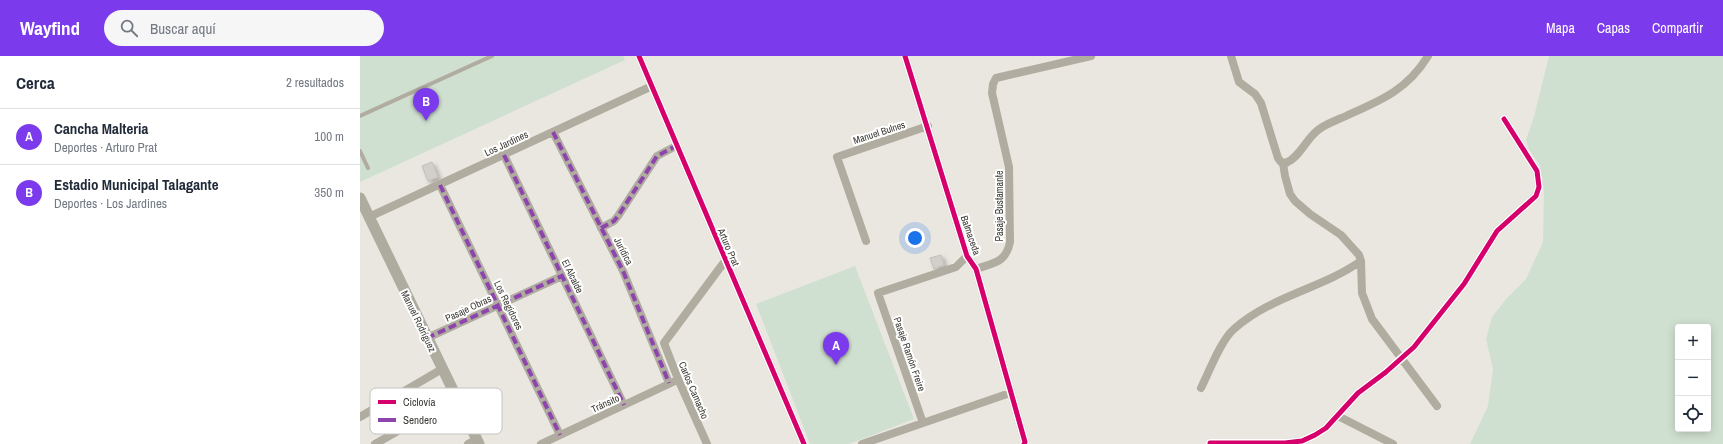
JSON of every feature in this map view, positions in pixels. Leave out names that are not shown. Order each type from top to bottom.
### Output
[{"type":"street","name":"Arturo Prat","points":[[639,56],[804,444]]},
{"type":"street","name":"Balmaceda","points":[[905,56],[928,126],[967,256],[976,270],[1025,442],[1024,444]]},
{"type":"street","points":[[1069,58],[1091,56]]},
{"type":"street","points":[[1231,56],[1238,82],[1255,94],[1261,103],[1278,158],[1283,163],[1290,194],[1294,201],[1341,235],[1359,255],[1361,261],[1361,285],[1372,319],[1437,406]]},
{"type":"street","points":[[1283,163],[1289,162],[1322,127],[1386,98],[1398,90],[1417,71],[1428,56]]},
{"type":"street","name":"Pasaje Bustamante","points":[[976,270],[1005,257],[1008,252],[1010,242],[1009,167],[992,93],[993,84],[996,78],[1069,58]]},
{"type":"street","name":"Los Jardines","points":[[369,217],[652,86]]},
{"type":"street","points":[[1210,443],[1293,443],[1315,435],[1326,428],[1358,393],[1414,347],[1464,284],[1497,231],[1536,196],[1539,187],[1537,171],[1504,119]]},
{"type":"street","name":"Manuel Bulnes","points":[[866,241],[836,157],[928,126]]},
{"type":"street","name":"Jurídica","points":[[553,132],[623,271],[669,384]]},
{"type":"street","points":[[601,228],[614,221],[618,216],[657,156],[676,146]]},
{"type":"street","name":"El Alcalde","points":[[504,155],[624,405]]},
{"type":"street","name":"Los Regidores","points":[[440,185],[560,435]]},
{"type":"street","name":"Manuel Rodríguez","points":[[360,198],[451,388]]},
{"type":"street","name":"Pasaje Ramón Freire","points":[[923,423],[878,293],[956,268],[967,256]]},
{"type":"street","name":"Carlos Camacho","points":[[707,444],[678,379],[664,343],[725,261]]},
{"type":"street","points":[[1201,388],[1220,350],[1233,329],[1272,303],[1345,272],[1361,261]]},
{"type":"street","name":"Pasaje Obras","points":[[427,338],[562,276]]},
{"type":"street","points":[[410,388],[442,369]]},
{"type":"street","name":"Tránsito","points":[[541,444],[678,379]]},
{"type":"street","points":[[862,444],[1010,393]]},
{"type":"street","points":[[360,417],[370,411]]},
{"type":"street","points":[[1338,416],[1393,444]]},
{"type":"street","points":[[375,444],[393,434]]},
{"type":"lane","points":[[360,116],[492,56]]},
{"type":"lane","points":[[360,150],[368,168]]},
{"type":"green space","points":[[360,56],[623,56],[625,60],[360,182]]},
{"type":"green space","points":[[1549,56],[1723,56],[1723,444],[1470,444],[1488,406],[1493,369],[1486,339],[1492,317],[1507,298],[1526,279],[1543,242],[1544,191],[1540,166],[1529,149],[1526,140],[1534,117]]},
{"type":"green space","points":[[855,266],[914,419],[849,444],[810,444],[756,304]]},
{"type":"building","points":[[432,162],[438,177],[428,181],[422,166]]},
{"type":"building","points":[[941,255],[944,265],[934,269],[930,258]]},
{"type":"marked path","points":[[553,132],[623,271],[669,383]]},
{"type":"marked path","points":[[601,228],[614,221],[618,216],[657,156],[676,146]]},
{"type":"marked path","points":[[504,155],[624,405]]},
{"type":"marked path","points":[[440,185],[560,435]]},
{"type":"marked path","points":[[427,338],[562,276]]},
{"type":"cycle path","points":[[639,56],[804,444]]},
{"type":"cycle path","points":[[905,56],[967,256],[976,269],[1025,442],[1024,444]]},
{"type":"cycle path","points":[[1210,443],[1285,443],[1302,441],[1315,435],[1326,428],[1358,393],[1386,372],[1414,347],[1464,284],[1497,231],[1536,196],[1539,187],[1537,171],[1504,119]]},
{"type":"place","name":"Estadio Municipal Talagante","points":[[426,121]]},
{"type":"place","name":"Cancha Malteria","points":[[836,365]]}]
